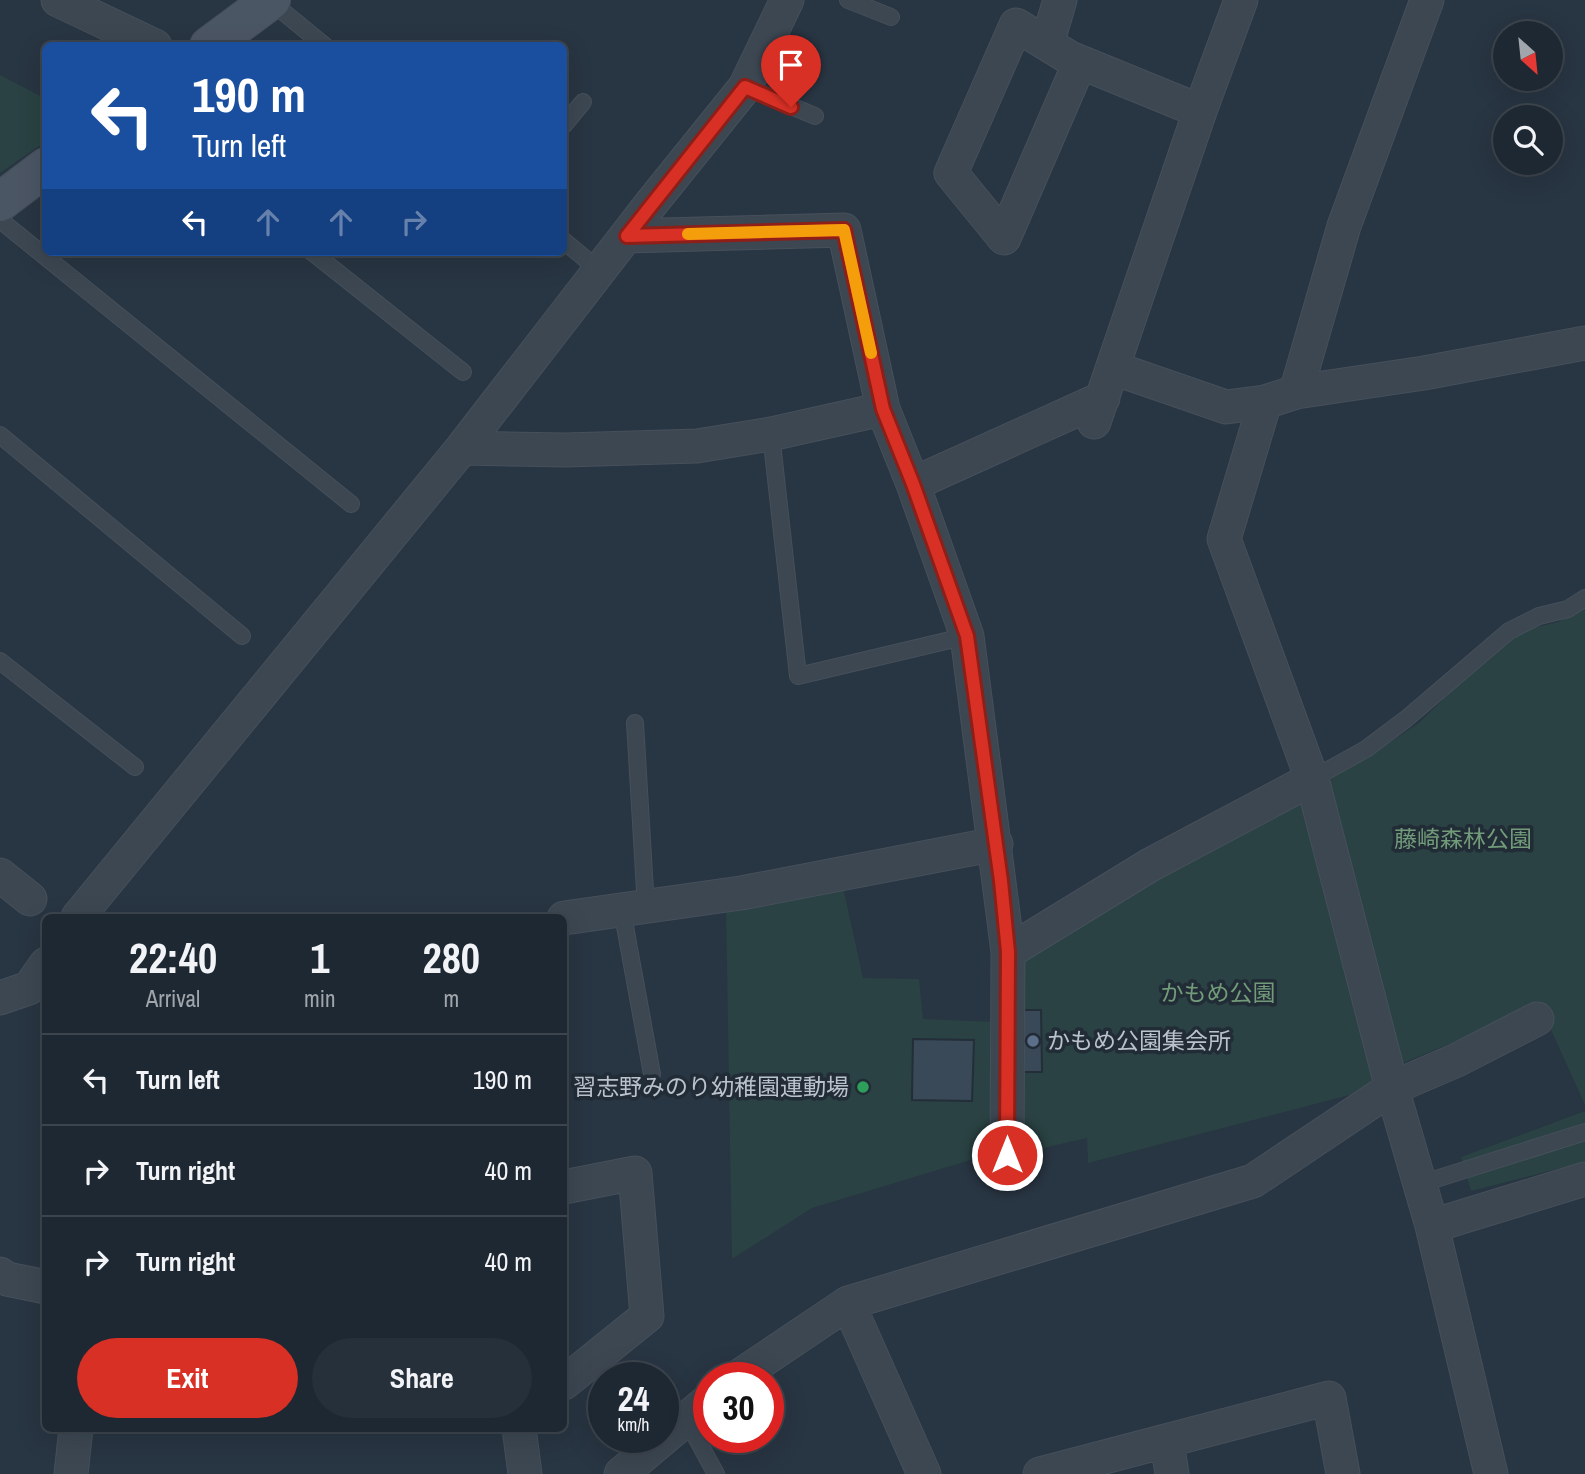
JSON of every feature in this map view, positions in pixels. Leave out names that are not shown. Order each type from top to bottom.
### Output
[{"type":"street","points":[[58,0],[147,42]]},
{"type":"street","points":[[214,42],[270,0]]},
{"type":"street","points":[[81,914],[462,448],[745,87],[787,0]]},
{"type":"street","points":[[1047,44],[1060,0]]},
{"type":"street","points":[[1103,396],[1200,111],[1241,0]]},
{"type":"street","points":[[1297,392],[1344,226],[1427,0]]},
{"type":"street","points":[[1080,62],[1004,238],[951,173],[1016,25],[1080,62],[1200,111]]},
{"type":"street","points":[[0,202],[42,170]]},
{"type":"street","points":[[627,236],[844,230],[883,409],[913,484],[967,636],[1008,952],[1007,1155]]},
{"type":"street","points":[[913,484],[1103,396],[1227,407],[1265,402],[1297,392],[1424,373],[1585,343]]},
{"type":"street","points":[[1265,402],[1224,539],[1312,779],[1392,1088],[1432,1226],[1491,1474]]},
{"type":"street","points":[[462,448],[566,450],[697,446],[771,434],[883,409]]},
{"type":"street","points":[[1008,952],[1150,865],[1312,779]]},
{"type":"street","points":[[567,918],[741,892],[996,844]]},
{"type":"street","points":[[0,875],[30,899]]},
{"type":"street","points":[[760,1362],[848,1303],[1253,1181],[1392,1088],[1457,1060],[1537,1019]]},
{"type":"street","points":[[567,1186],[635,1173],[646,1316],[567,1381]]},
{"type":"street","points":[[1432,1226],[1585,1179]]},
{"type":"street","points":[[0,1274],[7,1279],[42,1286]]},
{"type":"street","points":[[848,1303],[924,1474]]},
{"type":"street","points":[[1040,1474],[1329,1398],[1343,1474]]},
{"type":"street","points":[[621,1474],[693,1414]]},
{"type":"street","points":[[71,1474],[76,1432]]},
{"type":"street","points":[[520,1432],[525,1474]]},
{"type":"street","points":[[1167,1441],[1172,1474]]},
{"type":"lane","points":[[270,0],[320,42]]},
{"type":"lane","points":[[848,0],[891,17]]},
{"type":"lane","points":[[745,87],[815,116]]},
{"type":"lane","points":[[567,121],[583,102]]},
{"type":"lane","points":[[0,220],[42,254]]},
{"type":"lane","points":[[567,244],[600,271]]},
{"type":"lane","points":[[44,256],[351,504]]},
{"type":"lane","points":[[317,256],[463,372]]},
{"type":"lane","points":[[771,434],[798,676],[967,636]]},
{"type":"lane","points":[[0,435],[242,636]]},
{"type":"lane","points":[[1312,779],[1366,749],[1509,631],[1539,616],[1568,609],[1585,598]]},
{"type":"lane","points":[[0,661],[135,767]]},
{"type":"lane","points":[[635,723],[634,908],[652,1074]]},
{"type":"lane","points":[[1420,1184],[1585,1132]]},
{"type":"lane","points":[[710,1453],[716,1474]]},
{"type":"green space","points":[[0,75],[42,97],[42,144],[0,173]]},
{"type":"green space","name":"藤崎森林公園","points":[[1585,607],[1585,1105],[1538,1001],[1466,1037],[1398,1065],[1328,789],[1333,774],[1419,723],[1486,657],[1516,636],[1533,628],[1558,622]]},
{"type":"green space","name":"かもめ公園","points":[[1296,804],[1308,806],[1378,1073],[1361,1092],[1088,1163],[1087,1138],[1039,1149],[1016,1126],[1019,963],[1154,877]]},
{"type":"green space","name":"習志野みのり幼稚園運動場","points":[[843,887],[863,978],[919,979],[923,1019],[998,1022],[997,1152],[812,1208],[732,1259],[726,909]]},
{"type":"green space","points":[[1585,1111],[1585,1162],[1471,1191],[1461,1157]]},
{"type":"building","name":"かもめ公園集会所","points":[[1024,1010],[1041,1010],[1042,1072],[1024,1072]]},
{"type":"building","points":[[913,1039],[974,1040],[972,1101],[912,1100]]},
{"type":"slow traffic","points":[[688,234],[844,230],[871,353]]},
{"type":"place","name":"かもめ公園集会所","points":[[1033,1041]]},
{"type":"place","name":"習志野みのり幼稚園運動場","points":[[863,1087]]},
{"type":"route","points":[[791,107],[745,87],[627,236],[844,230],[883,409],[913,484],[967,636],[1001,881],[1008,952],[1007,1155]]}]
